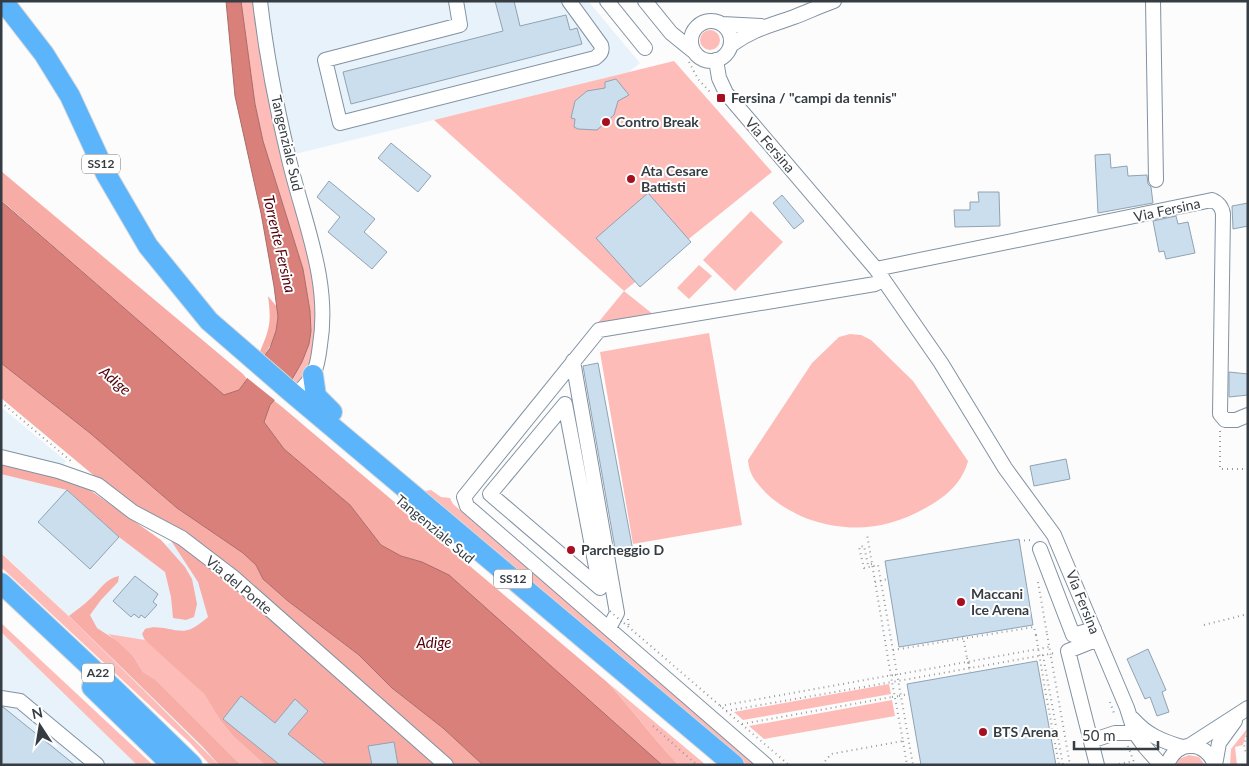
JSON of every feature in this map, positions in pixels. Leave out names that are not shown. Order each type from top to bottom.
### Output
[{"type":"highway","name":"SS12","points":[[3,1],[44,54],[70,96],[106,174],[148,246],[206,324]]},
{"type":"highway","name":"SS12","points":[[1,10],[36,54],[61,93],[100,178],[140,251],[166,285],[206,324]]},
{"type":"highway","name":"Tangenziale Sud","points":[[206,324],[234,358],[251,364],[413,494],[734,765]]},
{"type":"highway","points":[[313,375],[316,396],[405,475],[413,494]]},
{"type":"highway","name":"Tangenziale Sud","points":[[291,396],[715,765]]},
{"type":"highway","name":"A22","points":[[1,583],[116,690],[192,765]]},
{"type":"highway","name":"A22","points":[[1,602],[172,765]]},
{"type":"street","name":"Tangenziale Sud","points":[[260,1],[270,70],[288,157],[303,209],[322,290],[323,325],[320,352],[313,375],[291,396]]},
{"type":"street","points":[[456,1],[460,26],[324,60],[340,123],[595,58],[600,54],[601,45],[569,1]]},
{"type":"street","points":[[607,1],[645,48]]},
{"type":"street","points":[[644,1],[689,54],[702,59],[716,60],[725,55],[730,45],[730,33],[722,24]]},
{"type":"street","points":[[730,45],[744,35],[764,26],[792,18],[834,1]]},
{"type":"street","points":[[1153,1],[1156,180]]},
{"type":"street","points":[[661,21],[674,28],[685,28],[710,20],[722,24],[764,26]]},
{"type":"street","points":[[689,54],[691,36],[698,25]]},
{"type":"street","name":"Via Fersina","points":[[716,60],[719,78],[726,94],[880,274],[941,363],[1005,468],[1054,535],[1129,715],[1143,730],[1157,739],[1185,747],[1196,746],[1208,753],[1215,765]]},
{"type":"street","name":"Via Fersina","points":[[880,274],[1212,200],[1217,202],[1224,214],[1220,414]]},
{"type":"street","points":[[766,765],[467,506],[464,497],[599,330],[875,284],[880,274]]},
{"type":"street","points":[[573,361],[617,613],[609,628]]},
{"type":"street","points":[[565,404],[600,588],[490,494],[536,439],[565,404]]},
{"type":"street","points":[[1220,414],[1225,420],[1236,420],[1248,416]]},
{"type":"street","points":[[520,426],[536,439]]},
{"type":"street","name":"Via del Ponte","points":[[1,457],[58,471],[98,485],[126,508],[182,538],[233,577],[446,765]]},
{"type":"street","points":[[1040,549],[1073,635],[1096,634]]},
{"type":"street","points":[[1096,634],[1068,651],[1097,765]]},
{"type":"street","points":[[1,698],[20,701],[97,765]]},
{"type":"street","points":[[1167,765],[1170,756],[1245,710]]},
{"type":"street","points":[[1215,765],[1219,743],[1245,710]]},
{"type":"street","name":"Via Fersina","points":[[1129,715],[1129,732],[1161,765]]},
{"type":"street","points":[[1091,741],[1129,732]]},
{"type":"path","points":[[689,54],[698,79],[713,96]]},
{"type":"path","points":[[1,402],[76,465]]},
{"type":"path","points":[[1220,414],[1220,469],[1248,469]]},
{"type":"path","points":[[867,534],[906,765]]},
{"type":"path","points":[[872,564],[868,565],[864,546],[860,547],[864,568],[878,565],[913,765]]},
{"type":"path","points":[[1038,578],[1070,765]]},
{"type":"path","points":[[875,582],[888,579]]},
{"type":"path","points":[[610,611],[788,765]]},
{"type":"path","points":[[1204,625],[1248,614]]},
{"type":"path","points":[[893,650],[1034,627],[1059,765]]},
{"type":"path","points":[[963,636],[970,668]]},
{"type":"path","points":[[720,706],[1049,647]]},
{"type":"path","points":[[726,711],[1043,655],[1062,765]]},
{"type":"path","points":[[968,662],[970,672]]},
{"type":"path","points":[[741,724],[908,694]]},
{"type":"path","points":[[1107,695],[1129,732],[1136,765]]},
{"type":"path","points":[[653,726],[697,765]]},
{"type":"path","points":[[1248,732],[1244,745],[1246,754],[1248,754]]},
{"type":"path","points":[[822,765],[831,754],[902,741]]},
{"type":"path","points":[[1114,765],[1134,761]]},
{"type":"shaded area","points":[[241,1],[257,1],[313,266],[317,329],[311,357],[297,387],[291,381],[302,362],[311,331],[310,311],[303,269],[263,141],[255,104]]},
{"type":"shaded area","points":[[263,1],[588,1],[640,63],[629,72],[291,155]]},
{"type":"shaded area","points":[[706,30],[714,30],[720,36],[720,44],[714,50],[706,50],[700,44],[700,36]]},
{"type":"shaded area","name":"Ata Cesare Battisti","points":[[674,61],[772,172],[624,291],[434,120]]},
{"type":"shaded area","points":[[1,171],[243,374],[247,379],[239,390],[224,396],[1,200]]},
{"type":"shaded area","points":[[751,211],[783,242],[735,291],[703,260]]},
{"type":"shaded area","points":[[699,265],[712,276],[689,299],[677,288]]},
{"type":"shaded area","points":[[624,291],[654,315],[597,324]]},
{"type":"shaded area","points":[[268,296],[278,309],[279,322],[273,342],[262,358],[258,356],[269,327]]},
{"type":"shaded area","points":[[709,333],[742,525],[633,544],[600,352]]},
{"type":"shaded area","points":[[850,334],[861,335],[871,340],[913,381],[968,461],[958,481],[948,493],[936,502],[900,520],[870,527],[855,528],[824,524],[808,519],[775,501],[751,474],[748,460],[812,363],[839,337]]},
{"type":"shaded area","points":[[1,363],[90,433],[177,508],[243,553],[256,565],[263,579],[288,601],[359,655],[392,688],[443,728],[483,765],[454,765],[345,670],[128,504],[1,398]]},
{"type":"shaded area","points":[[273,400],[607,682],[679,765],[662,765],[422,562],[401,556],[381,545],[350,505],[284,449],[264,422]]},
{"type":"shaded area","points":[[1,407],[66,461],[62,468],[1,454]]},
{"type":"shaded area","points":[[1,460],[80,483],[167,545],[177,537],[439,765],[219,765],[75,622],[1,552]]},
{"type":"shaded area","points":[[1,460],[80,483],[161,540],[185,567],[192,579],[197,604],[194,617],[186,620],[173,618],[171,597],[165,572],[119,537],[67,490],[1,474]]},
{"type":"shaded area","points":[[431,490],[441,497],[450,498],[453,504],[756,765],[743,765],[419,492]]},
{"type":"shaded area","points":[[168,536],[175,536],[443,765],[265,765],[233,736],[220,720],[204,694],[145,640],[142,634],[145,629],[157,627],[180,631],[191,629],[208,617],[198,582]]},
{"type":"shaded area","points":[[1,553],[75,622],[219,765],[210,765],[190,743],[1,567]]},
{"type":"shaded area","points":[[119,576],[118,582],[90,615],[97,628],[117,641],[133,656],[143,672],[156,680],[241,765],[219,765],[69,616],[107,582]]},
{"type":"shaded area","points":[[1,623],[153,765],[137,765],[1,632]]},
{"type":"shaded area","points":[[1,632],[43,672],[137,765],[1,765]]},
{"type":"shaded area","points":[[108,634],[145,640],[153,646],[204,694],[220,720],[233,736],[265,765],[241,765],[156,680],[143,672],[133,656]]},
{"type":"shaded area","points":[[607,682],[706,765],[679,765]]},
{"type":"shaded area","points":[[889,684],[891,694],[743,720],[734,712]]},
{"type":"shaded area","points":[[892,700],[895,716],[764,739],[749,726]]},
{"type":"shaded area","points":[[1247,729],[1243,745],[1235,747],[1237,765],[1230,765],[1231,749]]},
{"type":"shaded area","points":[[1189,755],[1199,757],[1205,765],[1176,765],[1179,759]]},
{"type":"water","name":"Adige","points":[[226,1],[241,1],[255,104],[263,141],[303,269],[310,311],[311,331],[309,344],[302,362],[291,381],[270,405],[264,422],[284,449],[350,505],[381,545],[401,556],[422,562],[449,575],[662,765],[483,765],[443,728],[392,688],[359,655],[288,601],[263,579],[256,565],[243,553],[177,508],[90,433],[1,363],[1,201],[224,395],[239,390],[270,348],[276,331],[278,317],[261,213],[235,96]]},
{"type":"pier","points":[[260,357],[292,383],[276,401],[246,377]]},
{"type":"building","points":[[495,1],[514,1],[520,26],[566,15],[570,30],[577,28],[582,44],[351,104],[343,72],[503,31]]},
{"type":"building","points":[[616,79],[629,95],[618,101],[614,115],[597,130],[574,127],[575,119],[571,118],[575,101],[587,91],[605,88],[605,82]]},
{"type":"building","points":[[391,143],[431,176],[418,192],[378,158]]},
{"type":"building","points":[[1110,154],[1111,168],[1127,166],[1128,176],[1147,175],[1153,203],[1098,213],[1095,155]]},
{"type":"building","points":[[329,181],[375,219],[364,232],[387,252],[372,269],[328,232],[340,217],[317,197]]},
{"type":"building","points":[[978,192],[999,192],[1000,226],[955,227],[954,210],[970,210],[970,202],[979,202]]},
{"type":"building","points":[[648,193],[691,242],[640,287],[596,238]]},
{"type":"building","points":[[782,195],[804,221],[794,229],[773,203]]},
{"type":"building","points":[[1248,203],[1248,226],[1233,229],[1232,206]]},
{"type":"building","points":[[1176,216],[1178,224],[1188,222],[1195,253],[1166,259],[1164,251],[1159,252],[1153,221]]},
{"type":"building","points":[[598,363],[633,551],[616,554],[583,366]]},
{"type":"building","points":[[1229,372],[1248,374],[1248,395],[1229,397]]},
{"type":"building","points":[[1066,459],[1070,479],[1034,486],[1030,466]]},
{"type":"building","points":[[67,490],[119,537],[90,569],[38,522]]},
{"type":"building","name":"Maccani Ice Arena","points":[[1019,539],[1033,625],[899,647],[885,561]]},
{"type":"building","points":[[135,576],[158,594],[153,602],[157,605],[145,618],[141,615],[139,618],[134,614],[131,617],[113,601]]},
{"type":"building","points":[[1148,649],[1166,690],[1162,692],[1169,712],[1157,716],[1150,697],[1145,699],[1127,659]]},
{"type":"building","name":"BTS Arena","points":[[1037,661],[1056,765],[921,765],[907,684]]},
{"type":"building","points":[[241,696],[275,723],[295,699],[308,711],[288,734],[327,765],[280,765],[223,719]]},
{"type":"building","points":[[1,707],[3,707],[75,765],[1,765]]},
{"type":"building","points":[[394,742],[398,765],[372,765],[368,746]]},
{"type":"place","name":"Fersina / \"campi da tennis\"","points":[[721,98]]},
{"type":"place","name":"Contro Break","points":[[606,122]]},
{"type":"place","name":"Ata Cesare Battisti","points":[[631,179]]},
{"type":"place","name":"Parcheggio D","points":[[571,550]]},
{"type":"place","name":"Maccani Ice Arena","points":[[961,602]]},
{"type":"place","name":"BTS Arena","points":[[983,732]]},
{"type":"water label","name":"Torrente Fersina","points":[[279,244]]}]
